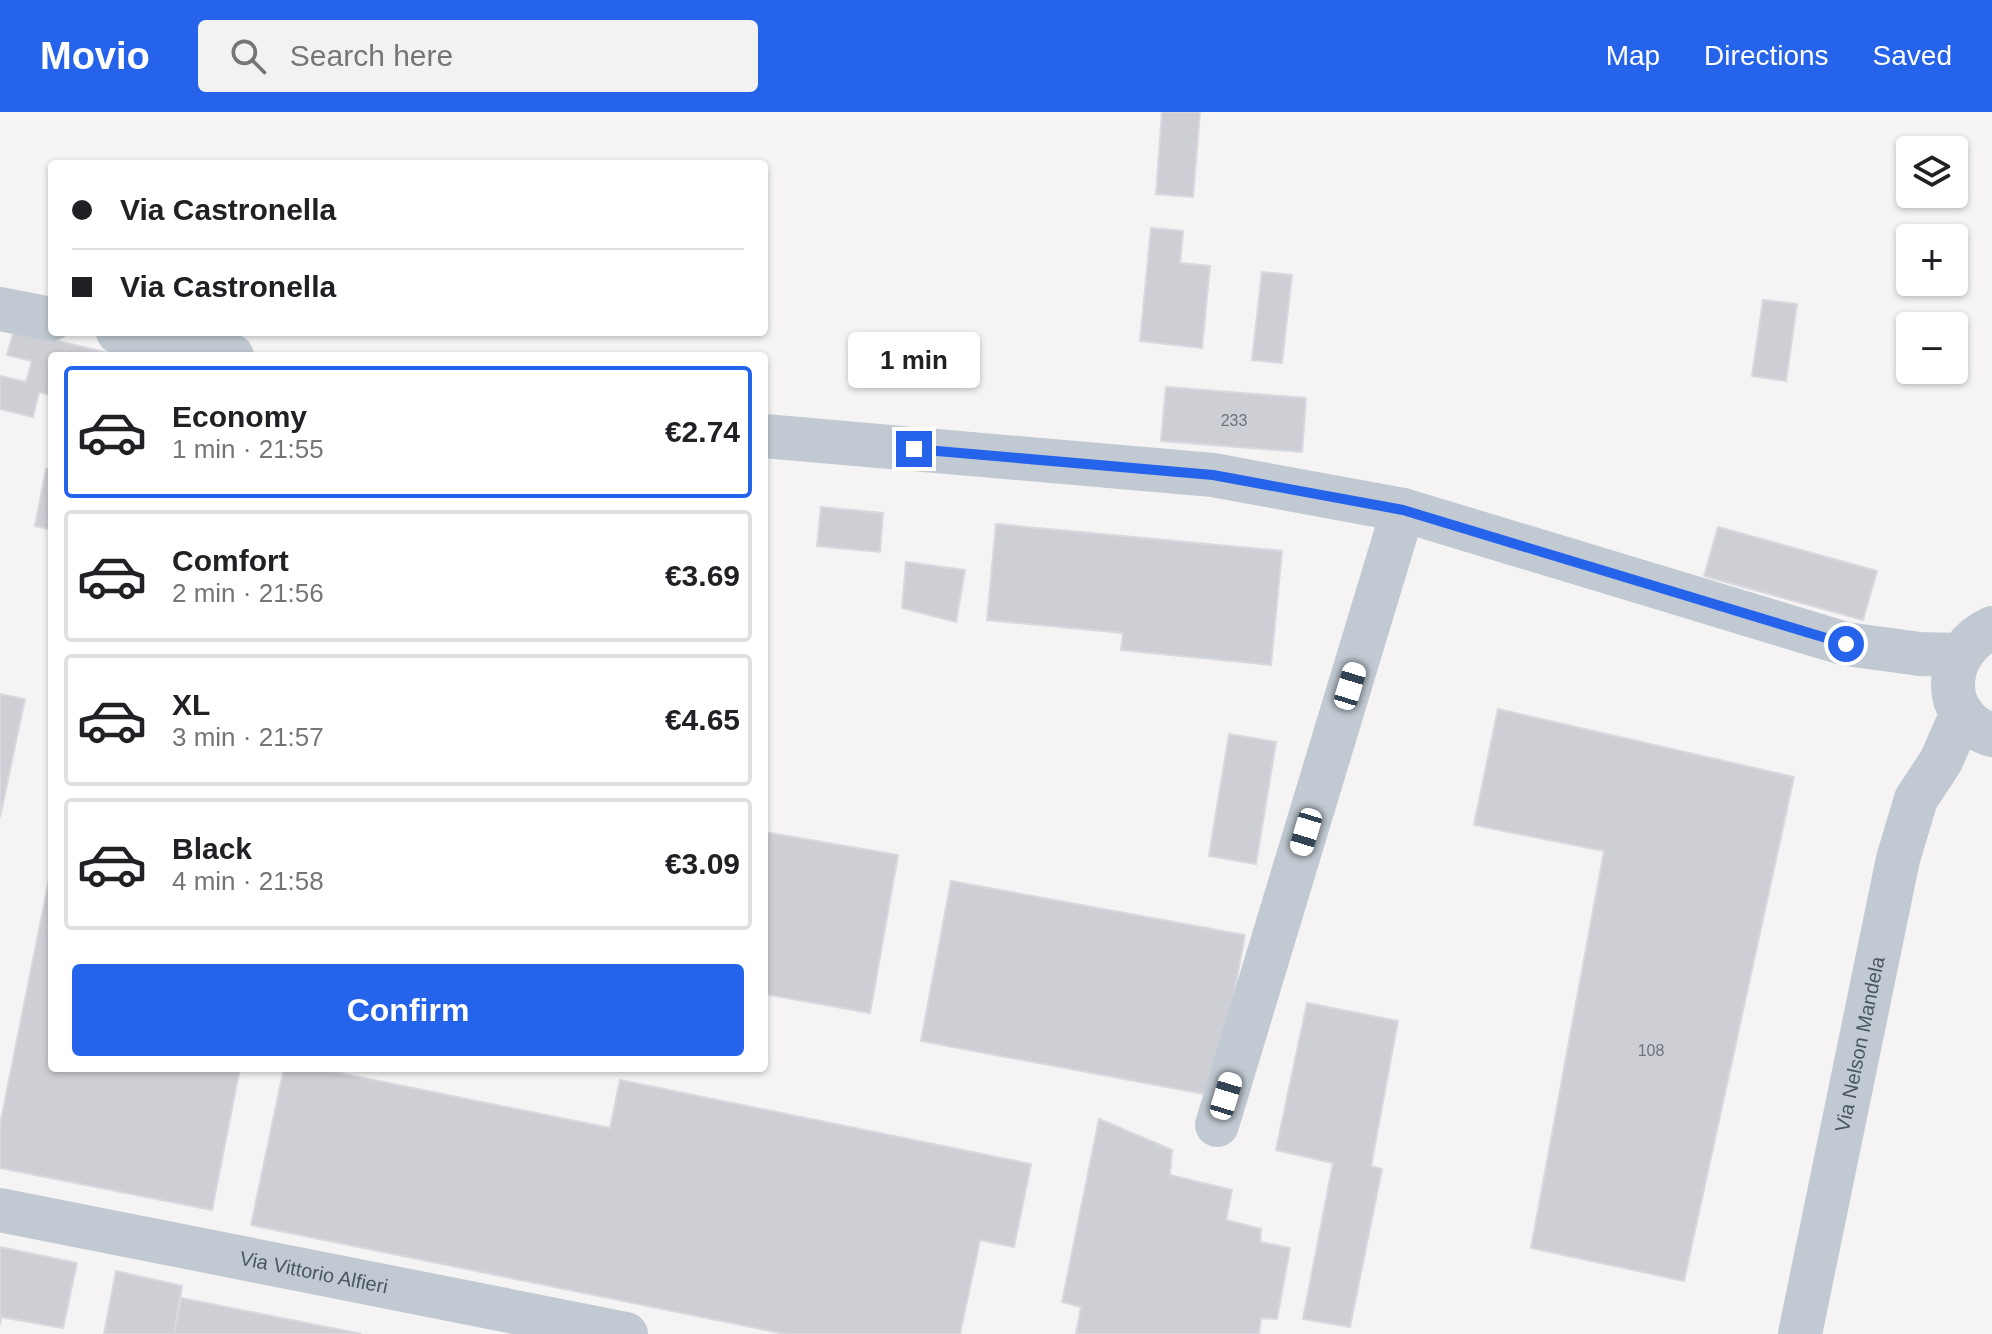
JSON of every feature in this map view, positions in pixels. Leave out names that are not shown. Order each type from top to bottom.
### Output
[{"type":"street","points":[[0,309],[48,318]]},
{"type":"street","points":[[137,336],[213,352]]},
{"type":"street","points":[[768,436],[1213,475],[1403,510],[1846,644],[1967,688]]},
{"type":"street","points":[[1217,1125],[1403,510]]},
{"type":"street","name":"Via Nelson Mandela","points":[[1800,1334],[1898,859],[1916,799],[1941,761],[1967,688]]},
{"type":"street","name":"Via Vittorio Alfieri","points":[[0,1210],[626,1334]]},
{"type":"building","points":[[1162,112],[1200,112],[1193,197],[1156,194]]},
{"type":"building","points":[[1151,228],[1183,231],[1180,263],[1210,266],[1202,348],[1140,341]]},
{"type":"building","points":[[1262,272],[1292,275],[1282,363],[1252,360]]},
{"type":"building","points":[[1763,300],[1797,304],[1786,381],[1752,376]]},
{"type":"building","points":[[14,330],[104,352],[48,352],[48,395],[39,392],[33,417],[0,409],[0,376],[26,382],[32,361],[7,355]]},
{"type":"building","points":[[1166,387],[1306,398],[1302,452],[1161,441]]},
{"type":"building","points":[[46,469],[48,469],[48,529],[35,526]]},
{"type":"building","points":[[821,507],[883,513],[880,552],[817,546]]},
{"type":"building","points":[[996,524],[1282,551],[1271,665],[1121,650],[1123,633],[987,620]]},
{"type":"building","points":[[1718,527],[1877,571],[1863,620],[1704,576]]},
{"type":"building","points":[[906,562],[965,570],[956,622],[902,608]]},
{"type":"building","points":[[0,694],[25,699],[0,817]]},
{"type":"building","points":[[1498,709],[1794,777],[1684,1281],[1531,1248],[1604,851],[1474,825]]},
{"type":"building","points":[[1229,734],[1276,742],[1256,864],[1209,856]]},
{"type":"building","points":[[768,833],[898,855],[870,1013],[768,995]]},
{"type":"building","points":[[951,881],[1245,935],[1215,1096],[921,1041]]},
{"type":"building","points":[[48,885],[48,1072],[239,1072],[212,1210],[0,1168],[0,1125]]},
{"type":"building","points":[[1307,1003],[1398,1021],[1371,1166],[1382,1169],[1350,1327],[1303,1319],[1333,1163],[1276,1150]]},
{"type":"building","points":[[283,1072],[335,1072],[610,1128],[620,1080],[1031,1164],[1014,1247],[980,1240],[960,1334],[785,1334],[251,1225]]},
{"type":"building","points":[[1099,1119],[1172,1150],[1170,1175],[1232,1190],[1226,1220],[1261,1229],[1260,1242],[1290,1248],[1277,1319],[1261,1318],[1259,1334],[1076,1334],[1081,1307],[1062,1302]]},
{"type":"building","points":[[0,1247],[77,1263],[63,1328],[1,1317],[0,1325]]},
{"type":"building","points":[[116,1271],[182,1286],[174,1334],[104,1334]]},
{"type":"building","points":[[181,1298],[362,1334],[174,1334]]},
{"type":"route","points":[[914,449],[1213,475],[1403,510],[1846,644]]}]
